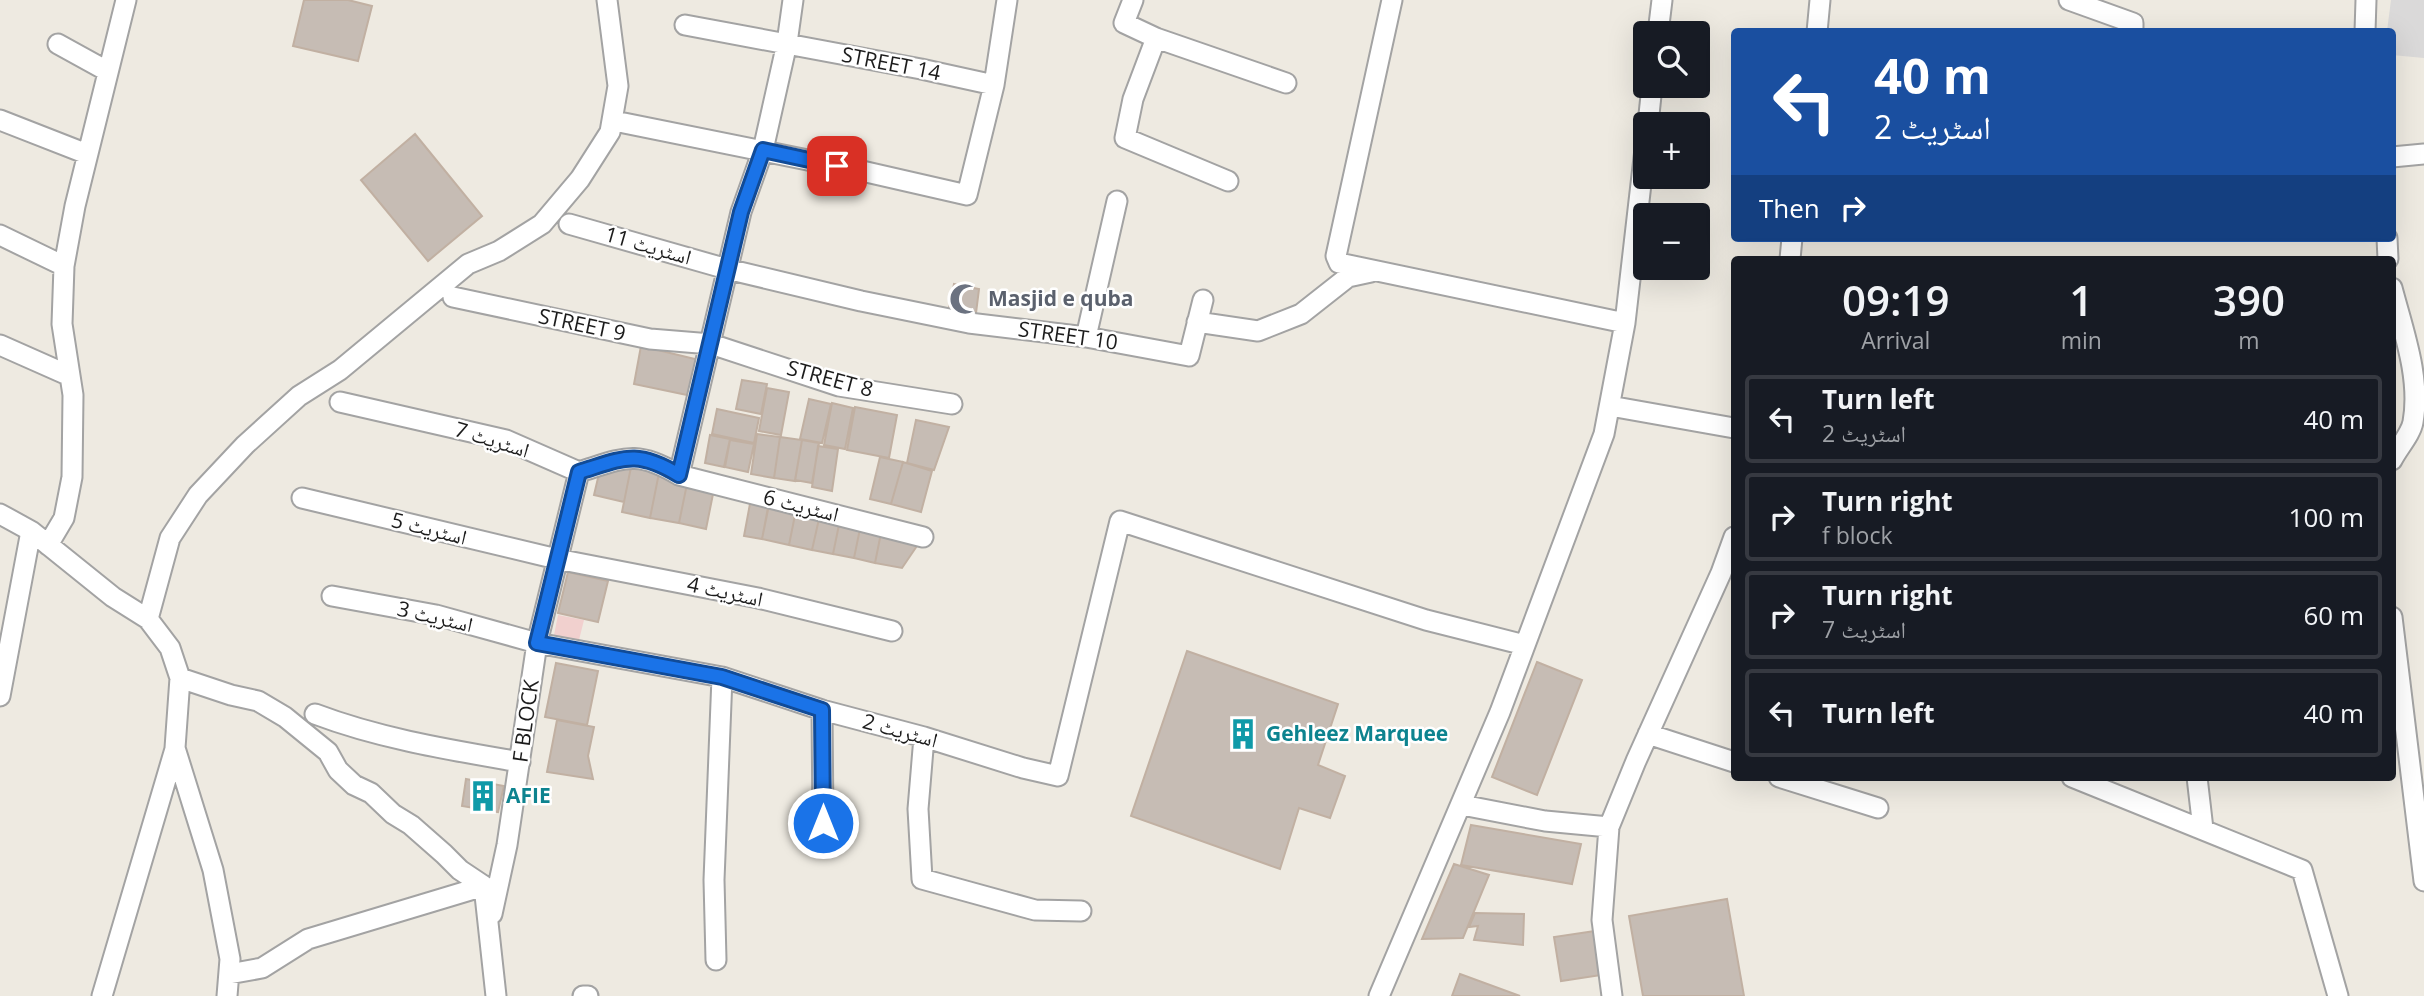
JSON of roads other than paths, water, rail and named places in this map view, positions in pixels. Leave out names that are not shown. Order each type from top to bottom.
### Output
[{"type":"street","points":[[48,545],[64,518],[72,477],[73,396],[62,324],[64,266],[75,206],[125,0]]},
{"type":"street","points":[[148,620],[170,538],[198,495],[245,445],[299,396],[340,370],[468,264],[499,251],[542,224],[580,179],[610,132],[618,86],[607,0]]},
{"type":"street","points":[[579,472],[628,457],[657,462],[679,475],[741,212],[763,150],[787,43],[793,0]]},
{"type":"street","points":[[624,122],[967,195],[994,85],[1007,0]]},
{"type":"street","points":[[1133,0],[1124,23],[1156,38],[1286,83]]},
{"type":"street","points":[[1392,0],[1336,256],[1339,263],[1625,324]]},
{"type":"street","points":[[1659,21],[1662,0]]},
{"type":"street","points":[[1816,28],[1820,0]]},
{"type":"street","points":[[2068,0],[2133,23],[2133,28]]},
{"type":"street","points":[[2365,28],[2366,0]]},
{"type":"street","name":"STREET 14","points":[[685,26],[787,43],[994,85]]},
{"type":"street","points":[[1156,38],[1133,99],[1125,138],[1228,181]]},
{"type":"street","points":[[58,44],[107,71]]},
{"type":"street","points":[[0,120],[87,154]]},
{"type":"street","points":[[2396,157],[2424,154]]},
{"type":"street","points":[[1379,996],[1462,805],[1604,434],[1625,324],[1640,189]]},
{"type":"street","points":[[1086,337],[1117,201]]},
{"type":"street","name":"اسٹریٹ 11","points":[[569,224],[727,269]]},
{"type":"street","points":[[0,235],[64,266]]},
{"type":"street","name":"STREET 10","points":[[727,269],[969,323],[1086,337],[1189,356],[1203,300]]},
{"type":"street","points":[[1197,322],[1258,331],[1301,314],[1348,276],[1377,271]]},
{"type":"street","name":"STREET 9","points":[[453,297],[650,339],[711,344]]},
{"type":"street","points":[[2396,298],[2417,351],[2413,424],[2396,453]]},
{"type":"street","name":"STREET 8","points":[[711,344],[839,386],[952,404]]},
{"type":"street","points":[[0,345],[70,376]]},
{"type":"street","name":"اسٹریٹ 7","points":[[340,402],[506,440],[579,472]]},
{"type":"street","points":[[1609,406],[1731,427]]},
{"type":"street","name":"F BLOCK","points":[[488,932],[507,845],[537,643],[579,472]]},
{"type":"street","name":"اسٹریٹ 6","points":[[679,475],[923,537]]},
{"type":"street","name":"اسٹریٹ 5","points":[[302,498],[557,559]]},
{"type":"street","points":[[0,514],[31,531],[113,597],[148,620],[170,648],[180,678],[175,748],[102,996]]},
{"type":"street","name":"اسٹریٹ 2","points":[[537,643],[722,677],[822,710],[1058,776],[1120,521],[1426,620],[1525,645]]},
{"type":"street","points":[[0,696],[31,531]]},
{"type":"street","points":[[1612,996],[1602,920],[1609,827],[1731,545]]},
{"type":"street","name":"اسٹریٹ 4","points":[[557,559],[758,598],[892,631]]},
{"type":"street","name":"اسٹریٹ 3","points":[[332,596],[436,615],[537,643]]},
{"type":"street","points":[[716,960],[713,880],[720,780],[722,677]]},
{"type":"street","points":[[180,678],[258,701],[285,717],[328,752],[338,770],[355,785],[371,793],[460,870],[484,886]]},
{"type":"street","points":[[2396,683],[2398,716],[2424,881]]},
{"type":"street","points":[[822,710],[823,823]]},
{"type":"street","points":[[315,714],[345,725],[435,747],[520,762]]},
{"type":"street","points":[[1648,734],[1731,761]]},
{"type":"street","points":[[924,737],[918,808],[922,879],[1035,910],[1081,911]]},
{"type":"street","points":[[175,748],[213,870],[230,959],[227,996]]},
{"type":"street","points":[[1792,781],[1878,808]]},
{"type":"street","points":[[2083,781],[2302,870],[2338,996]]},
{"type":"street","points":[[2197,781],[2203,829]]},
{"type":"street","points":[[1462,805],[1545,821],[1609,827]]},
{"type":"street","points":[[484,886],[496,996]]},
{"type":"street","points":[[229,974],[262,968],[308,939],[484,886]]},
{"type":"place","name":"Masjid e quba","points":[[965,299]]},
{"type":"place","name":"Gehleez Marquee","points":[[1243,734]]},
{"type":"place","name":"AFIE","points":[[483,796]]}]
